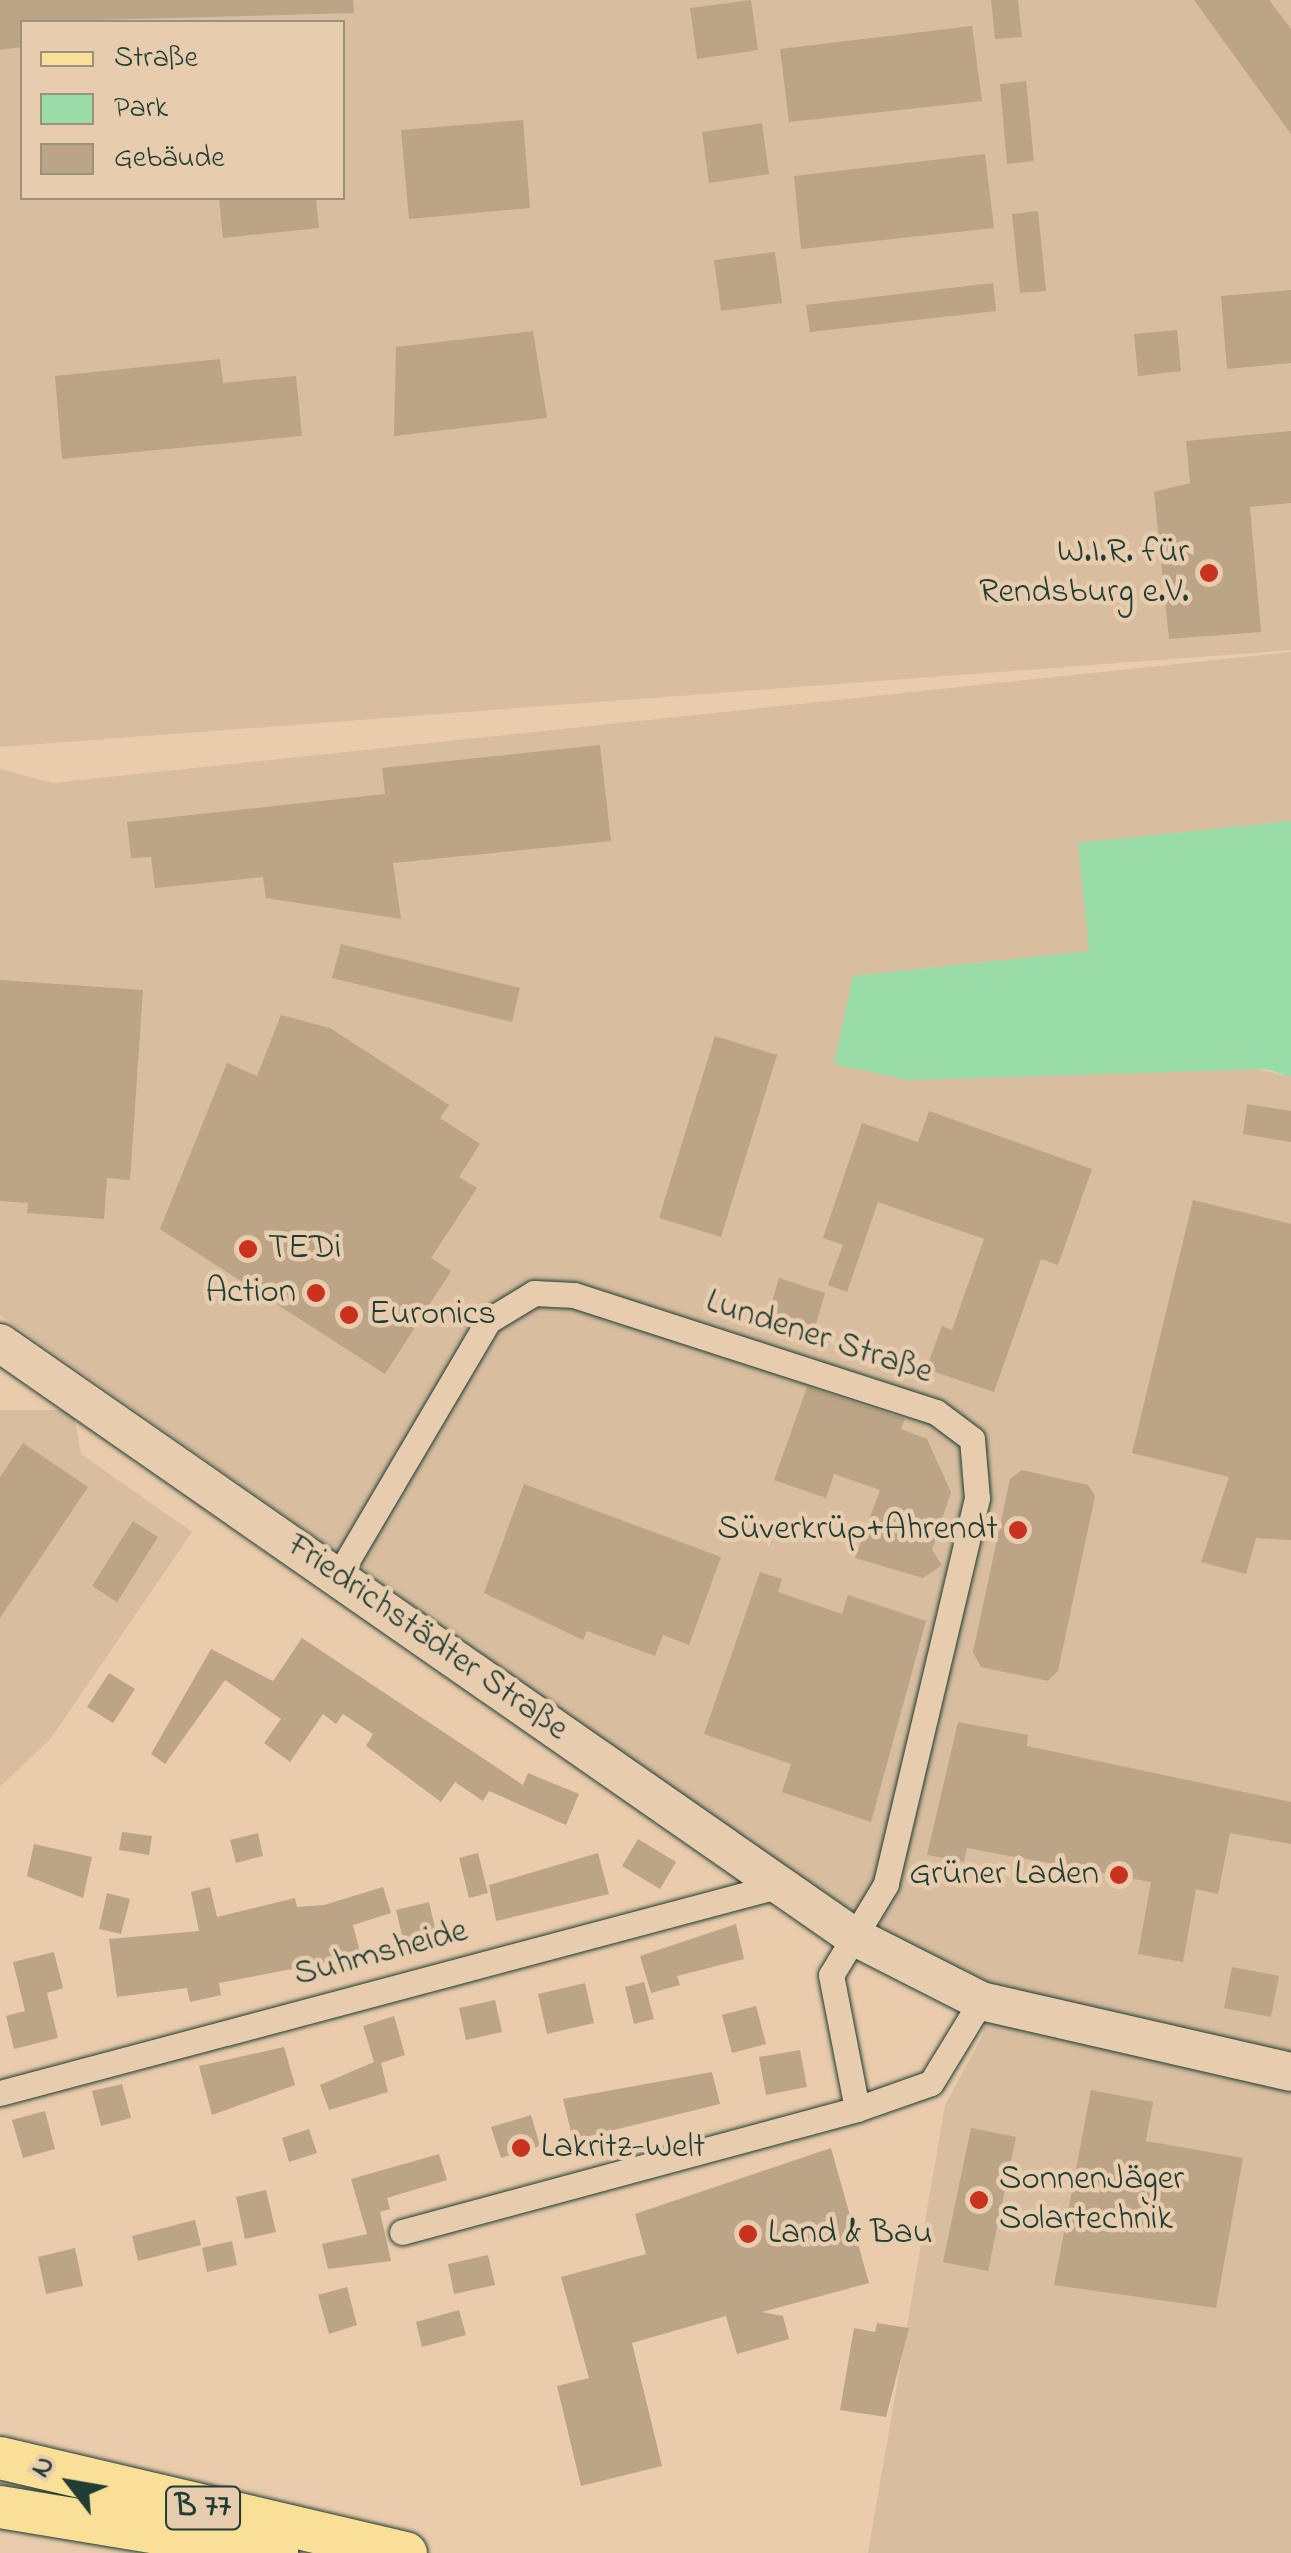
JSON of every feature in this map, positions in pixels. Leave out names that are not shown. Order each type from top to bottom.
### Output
[{"type":"main road","name":"B 77","points":[[0,2458],[406,2553]]},
{"type":"main road","points":[[0,2508],[277,2553]]},
{"type":"street","name":"Lundener Straße","points":[[338,1576],[488,1321],[534,1293],[574,1294],[936,1412],[972,1438],[977,1498],[886,1884],[854,1936]]},
{"type":"street","name":"Friedrichstädter Straße","points":[[0,1342],[854,1936],[981,2001],[1291,2072]]},
{"type":"street","name":"Suhmsheide","points":[[0,2092],[781,1886]]},
{"type":"street","points":[[854,1936],[831,1975],[857,2109]]},
{"type":"street","points":[[402,2232],[857,2109],[931,2082],[981,2001]]},
{"type":"shaded area","points":[[0,0],[1291,0],[1291,650],[0,747]]},
{"type":"shaded area","points":[[1291,652],[1291,821],[1079,843],[1090,951],[853,976],[1291,1077],[1291,2553],[868,2553],[945,2105],[983,2035],[989,1989],[829,1899],[0,1315],[0,769],[52,783]]},
{"type":"shaded area","points":[[0,1410],[73,1410],[81,1454],[192,1532],[51,1738],[0,1787]]},
{"type":"green space","points":[[1291,821],[1291,1077],[1266,1069],[907,1080],[834,1064],[853,976],[1089,951],[1078,843]]},
{"type":"building","points":[[0,0],[353,0],[354,13],[20,20],[20,47],[0,50]]},
{"type":"building","points":[[751,0],[758,50],[697,59],[690,8]]},
{"type":"building","points":[[991,0],[1018,0],[1022,37],[995,39]]},
{"type":"building","points":[[1194,0],[1269,0],[1291,29],[1291,134]]},
{"type":"building","points":[[972,26],[982,101],[789,122],[780,49]]},
{"type":"building","points":[[1026,81],[1034,161],[1007,164],[1000,84]]},
{"type":"building","points":[[523,120],[530,208],[409,219],[401,130]]},
{"type":"building","points":[[762,123],[769,174],[709,183],[702,132]]},
{"type":"building","points":[[985,154],[994,228],[801,249],[794,176]]},
{"type":"building","points":[[219,200],[316,200],[319,228],[223,238]]},
{"type":"building","points":[[1038,211],[1046,291],[1020,293],[1012,214]]},
{"type":"building","points":[[775,252],[782,303],[721,311],[714,260]]},
{"type":"building","points":[[993,283],[996,311],[810,332],[806,305]]},
{"type":"building","points":[[1291,290],[1291,363],[1227,369],[1221,296]]},
{"type":"building","points":[[1177,330],[1181,371],[1138,376],[1134,334]]},
{"type":"building","points":[[533,331],[547,418],[394,436],[396,347]]},
{"type":"building","points":[[220,359],[223,383],[296,376],[302,436],[62,459],[55,376]]},
{"type":"building","points":[[1291,431],[1291,503],[1250,507],[1261,632],[1169,639],[1154,492],[1190,483],[1186,441]]},
{"type":"building","points":[[600,745],[611,841],[393,863],[401,919],[266,898],[263,877],[155,888],[151,857],[131,858],[127,822],[385,794],[382,768]]},
{"type":"building","points":[[341,944],[520,988],[512,1022],[332,978]]},
{"type":"building","points":[[0,980],[143,990],[130,1180],[107,1178],[104,1219],[27,1213],[28,1203],[0,1201]]},
{"type":"building","points":[[281,1015],[330,1028],[449,1105],[440,1118],[480,1144],[459,1177],[477,1188],[431,1258],[451,1271],[385,1374],[160,1229],[227,1063],[257,1076]]},
{"type":"building","points":[[715,1036],[777,1055],[721,1237],[659,1218]]},
{"type":"building","points":[[1247,1104],[1291,1111],[1291,1142],[1243,1134]]},
{"type":"building","points":[[929,1111],[1092,1169],[1058,1265],[1041,1259],[994,1392],[926,1369],[942,1326],[952,1330],[984,1239],[878,1202],[847,1292],[828,1285],[843,1245],[823,1238],[862,1123],[918,1142]]},
{"type":"building","points":[[1193,1200],[1291,1224],[1291,1540],[1256,1538],[1246,1574],[1201,1562],[1229,1477],[1132,1453]]},
{"type":"building","points":[[779,1278],[825,1293],[813,1334],[767,1319]]},
{"type":"building","points":[[807,1387],[905,1419],[901,1429],[927,1439],[951,1492],[932,1550],[942,1565],[923,1578],[855,1558],[880,1490],[834,1474],[826,1498],[774,1480]]},
{"type":"building","points":[[23,1443],[88,1487],[0,1618],[0,1477]]},
{"type":"building","points":[[1022,1470],[1088,1485],[1095,1496],[1058,1671],[1048,1681],[981,1667],[973,1652],[1010,1479]]},
{"type":"building","points":[[524,1484],[721,1557],[689,1645],[663,1635],[655,1656],[587,1631],[583,1640],[484,1593]]},
{"type":"building","points":[[133,1521],[158,1537],[117,1602],[92,1586]]},
{"type":"building","points":[[760,1572],[782,1579],[778,1592],[842,1614],[848,1595],[926,1621],[871,1822],[782,1792],[791,1764],[704,1734]]},
{"type":"building","points":[[302,1638],[523,1785],[528,1773],[579,1794],[566,1825],[489,1791],[483,1801],[455,1782],[441,1802],[366,1746],[373,1734],[343,1714],[336,1724],[323,1714],[290,1762],[264,1743],[281,1719],[225,1680],[165,1764],[151,1754],[211,1649],[273,1681]]},
{"type":"building","points":[[109,1673],[135,1689],[113,1723],[87,1707]]},
{"type":"building","points":[[958,1722],[1028,1735],[1027,1746],[1291,1802],[1291,1844],[1230,1833],[1218,1894],[1196,1889],[1183,1962],[1138,1954],[1151,1882],[967,1848],[964,1862],[927,1855]]},
{"type":"building","points":[[122,1832],[152,1836],[149,1855],[119,1850]]},
{"type":"building","points":[[258,1833],[263,1856],[236,1863],[230,1840]]},
{"type":"building","points":[[638,1839],[676,1862],[660,1889],[622,1866]]},
{"type":"building","points":[[34,1844],[92,1857],[83,1898],[27,1876]]},
{"type":"building","points":[[478,1853],[488,1893],[469,1898],[459,1858]]},
{"type":"building","points":[[598,1853],[609,1894],[496,1921],[489,1885]]},
{"type":"building","points":[[210,1887],[217,1917],[295,1898],[297,1907],[324,1905],[383,1887],[391,1913],[353,1925],[361,1956],[219,1983],[221,1995],[190,2002],[187,1988],[117,1997],[109,1939],[199,1931],[191,1892]]},
{"type":"building","points":[[107,1893],[130,1899],[121,1934],[99,1929]]},
{"type":"building","points":[[429,1902],[439,1944],[406,1952],[396,1910]]},
{"type":"building","points":[[736,1924],[744,1959],[677,1976],[680,1985],[651,1993],[640,1956]]},
{"type":"building","points":[[54,1952],[63,1988],[47,1993],[58,2038],[14,2049],[6,2016],[25,2011],[13,1962]]},
{"type":"building","points":[[1232,1967],[1279,1976],[1271,2017],[1224,2008]]},
{"type":"building","points":[[644,1982],[654,2019],[634,2024],[625,1987]]},
{"type":"building","points":[[585,1983],[594,2023],[547,2034],[538,1994]]},
{"type":"building","points":[[495,2000],[502,2032],[466,2040],[459,2008]]},
{"type":"building","points":[[756,2006],[766,2044],[732,2053],[722,2015]]},
{"type":"building","points":[[394,2016],[405,2055],[381,2063],[388,2092],[329,2110],[320,2085],[374,2062],[363,2026]]},
{"type":"building","points":[[284,2047],[295,2085],[212,2115],[199,2066]]},
{"type":"building","points":[[800,2050],[807,2087],[766,2095],[759,2057]]},
{"type":"building","points":[[712,2072],[720,2104],[573,2140],[563,2099]]},
{"type":"building","points":[[122,2084],[131,2118],[101,2126],[92,2091]]},
{"type":"building","points":[[1091,2090],[1153,2102],[1146,2141],[1243,2158],[1216,2308],[1054,2285]]},
{"type":"building","points":[[45,2111],[55,2149],[23,2158],[12,2120]]},
{"type":"building","points":[[531,2115],[540,2146],[501,2158],[491,2127]]},
{"type":"building","name":"SonnenJäger Solartechnik","points":[[971,2128],[1016,2137],[988,2271],[943,2262]]},
{"type":"building","points":[[309,2129],[317,2153],[289,2162],[282,2138]]},
{"type":"building","name":"Land & Bau","points":[[831,2148],[869,2283],[762,2312],[783,2316],[789,2339],[737,2354],[726,2316],[632,2343],[662,2466],[581,2486],[557,2386],[589,2378],[561,2277],[646,2254],[635,2214]]},
{"type":"building","points":[[439,2154],[447,2180],[387,2198],[390,2209],[380,2212],[391,2261],[328,2269],[322,2244],[367,2234],[351,2179]]},
{"type":"building","points":[[266,2190],[276,2232],[245,2239],[236,2197]]},
{"type":"building","points":[[195,2220],[201,2245],[138,2261],[132,2236]]},
{"type":"building","points":[[232,2241],[237,2265],[207,2272],[202,2248]]},
{"type":"building","points":[[75,2248],[83,2286],[46,2294],[38,2257]]},
{"type":"building","points":[[488,2255],[495,2285],[454,2294],[448,2264]]},
{"type":"building","points":[[347,2287],[357,2325],[329,2334],[318,2295]]},
{"type":"building","points":[[459,2310],[466,2335],[422,2347],[416,2322]]},
{"type":"building","points":[[877,2323],[909,2328],[886,2417],[840,2410],[854,2328],[875,2332]]},
{"type":"place","name":"W.I.R. für Rendsburg e.V.","points":[[1209,573]]},
{"type":"place","name":"TEDi","points":[[248,1249]]},
{"type":"place","name":"Action","points":[[316,1293]]},
{"type":"place","name":"Euronics","points":[[349,1315]]},
{"type":"place","name":"Süverkrüp+Ahrendt","points":[[1018,1530]]},
{"type":"place","name":"Grüner Laden","points":[[1119,1875]]},
{"type":"place","name":"Lakritz-Welt","points":[[521,2148]]},
{"type":"place","name":"SonnenJäger Solartechnik","points":[[979,2200]]},
{"type":"place","name":"Land & Bau","points":[[748,2234]]}]
